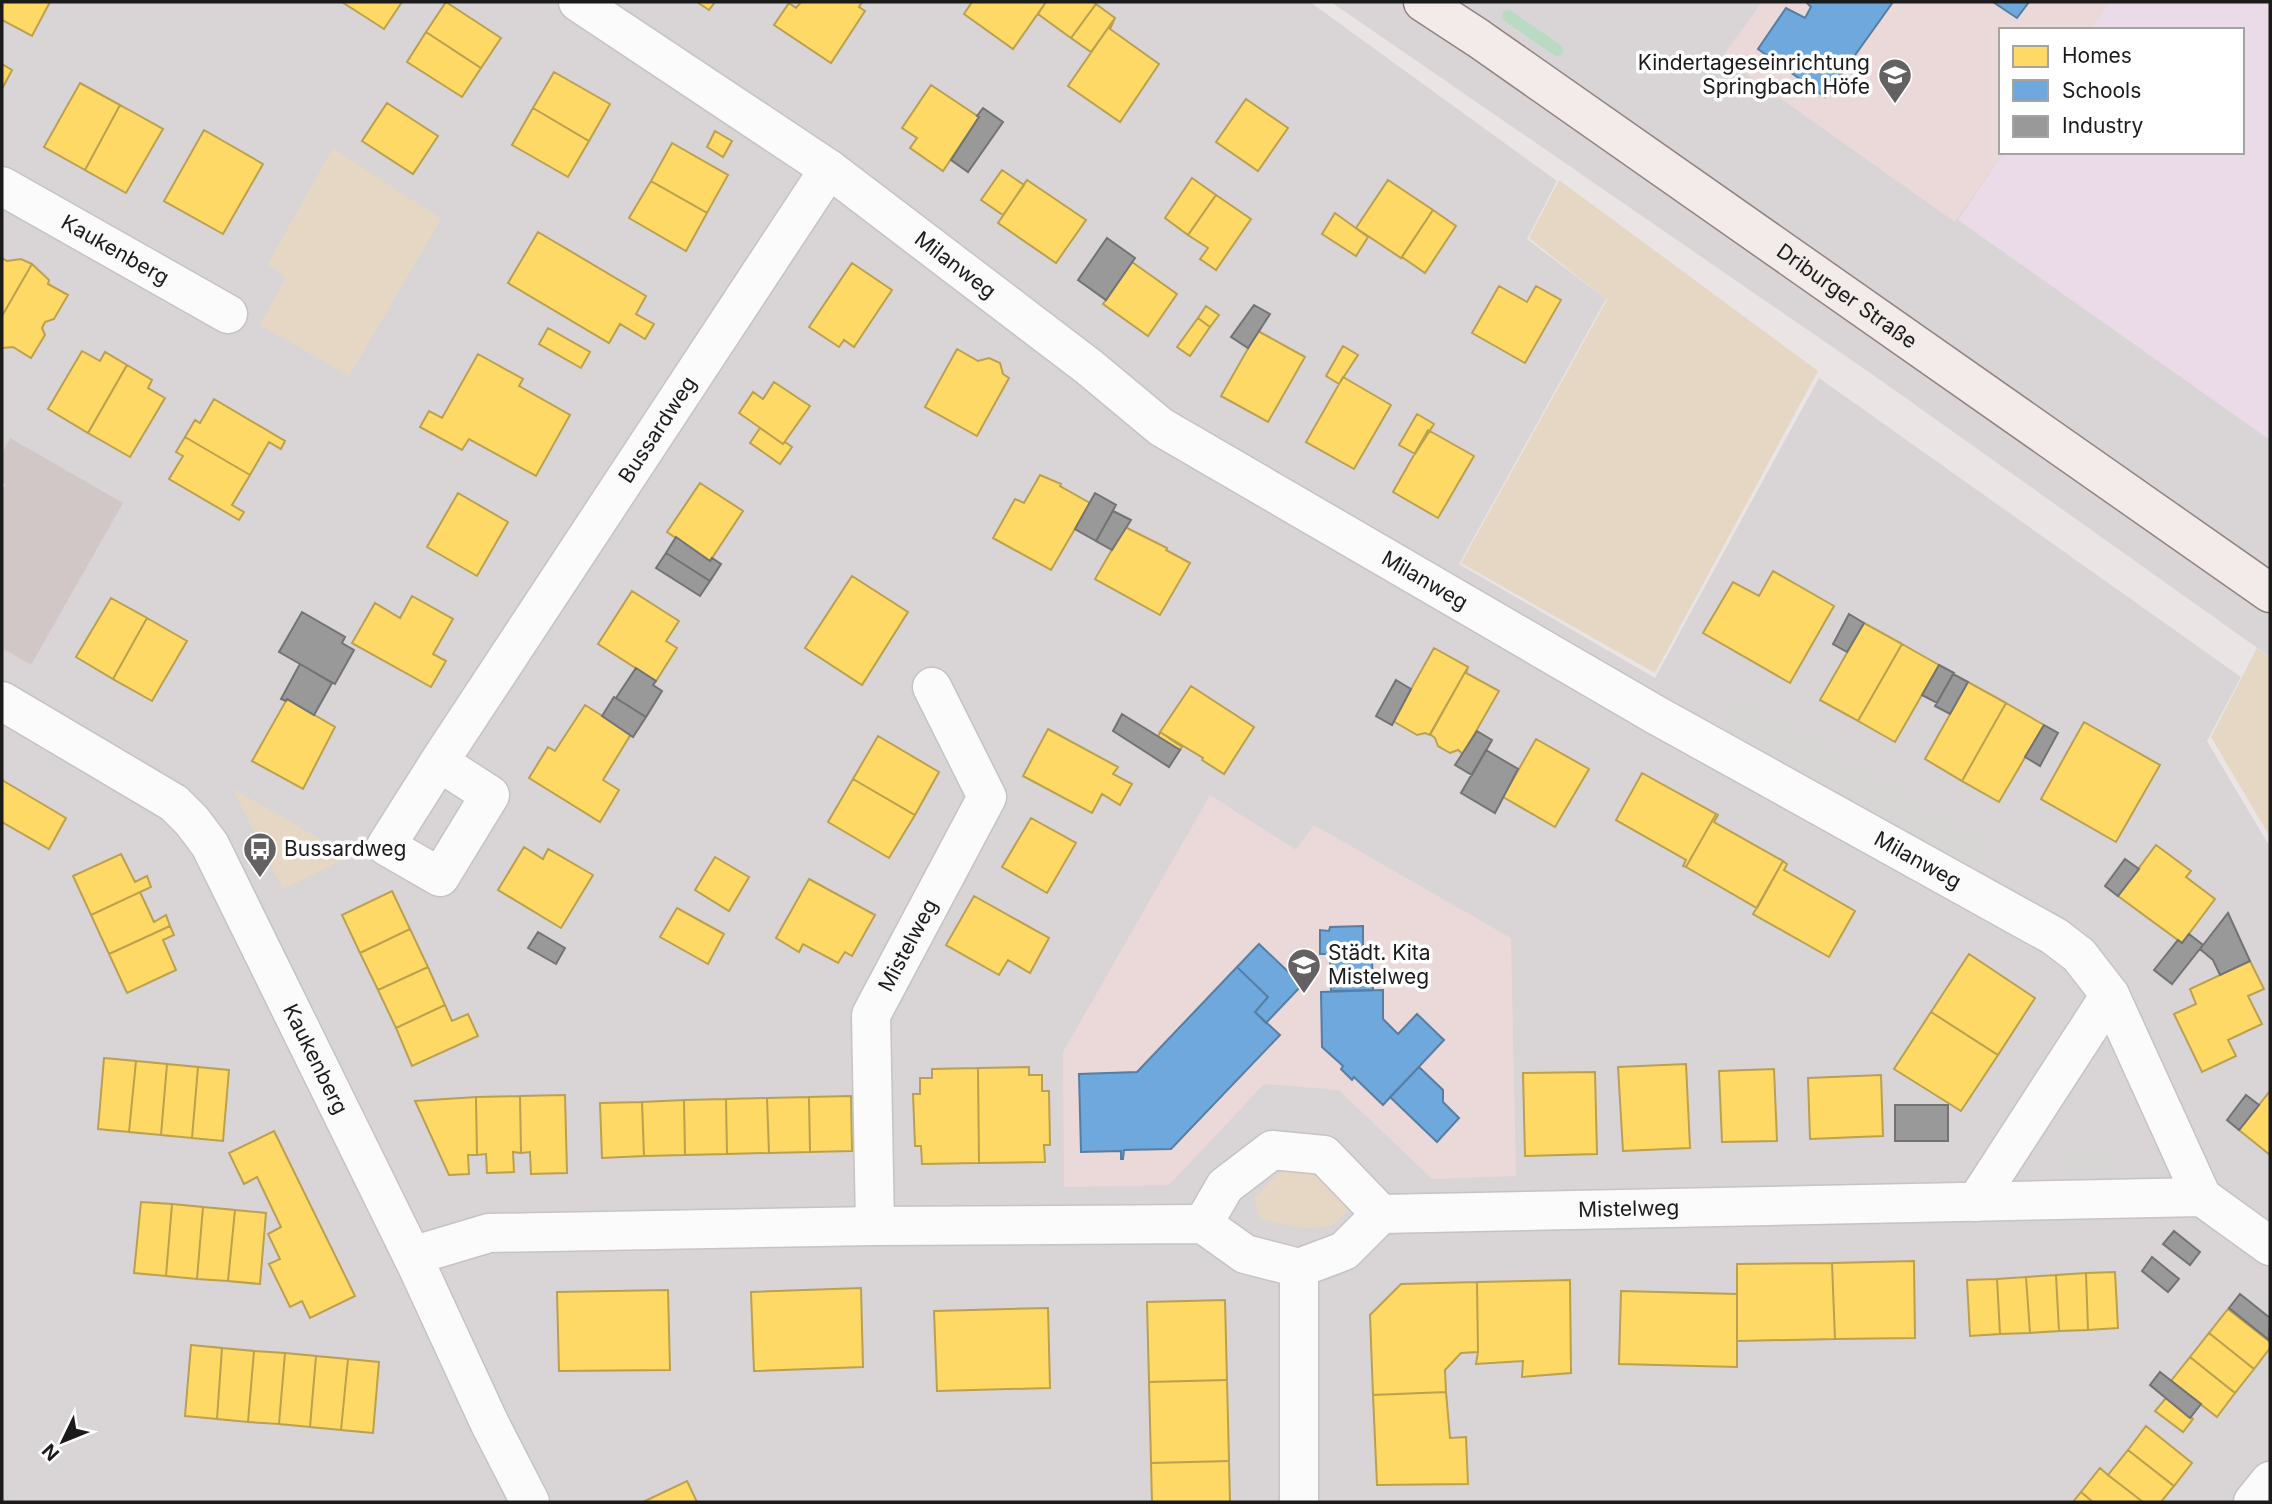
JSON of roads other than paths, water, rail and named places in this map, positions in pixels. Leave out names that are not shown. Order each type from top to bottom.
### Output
[{"type":"main road","name":"Driburger Straße","points":[[1423,2],[2270,593]]},
{"type":"street","name":"Milanweg","points":[[578,2],[829,169],[1089,367],[1161,427],[1656,715],[2054,936],[2079,954],[2110,995],[2202,1197]]},
{"type":"street","name":"Bussardweg","points":[[439,762],[829,169]]},
{"type":"street","name":"Kaukenberg","points":[[2,186],[228,314]]},
{"type":"street","name":"Mistelweg","points":[[875,1226],[871,1015],[987,797],[932,687]]},
{"type":"street","name":"Kaukenberg","points":[[2,701],[174,803],[210,845],[530,1502]]},
{"type":"street","points":[[1976,1202],[2110,995]]},
{"type":"street","points":[[412,1256],[489,1233],[875,1226],[1203,1224],[1245,1254],[1299,1268],[1344,1251],[1381,1214],[1324,1155],[1272,1150],[1225,1186],[1203,1224]]},
{"type":"street","points":[[2202,1197],[2270,1246]]},
{"type":"street","name":"Mistelweg","points":[[1381,1214],[2202,1197]]},
{"type":"street","points":[[1299,1268],[1299,1502]]},
{"type":"street","points":[[2253,1502],[2270,1481]]},
{"type":"waterway","points":[[1508,16],[1557,50]]},
{"type":"place","name":"Kindertageseinrichtung Springbach Höfe","points":[[1895,105]]},
{"type":"place","name":"Bussardweg","points":[[260,879]]},
{"type":"place","name":"Städt. Kita Mistelweg","points":[[1304,995]]}]
